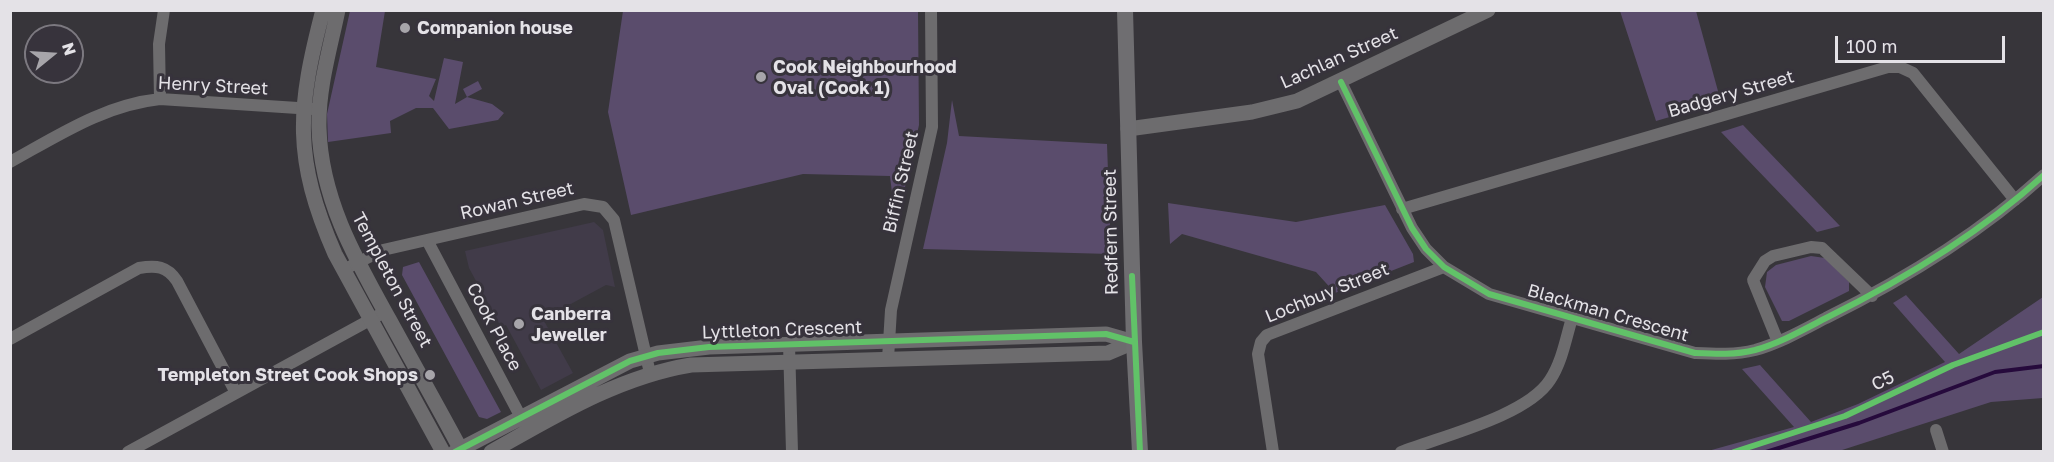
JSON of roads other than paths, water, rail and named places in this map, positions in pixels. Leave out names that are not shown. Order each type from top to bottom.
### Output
[{"type":"main road","name":"Redfern Street","points":[[1125,10],[1134,342],[1140,452]]},
{"type":"street","points":[[160,99],[159,44],[164,10]]},
{"type":"street","name":"Templeton Street","points":[[323,10],[311,57],[303,108],[303,147],[309,184],[320,220],[343,270],[444,452]]},
{"type":"street","name":"Templeton Street","points":[[339,10],[326,66],[320,110],[322,165],[331,201],[358,262],[459,450]]},
{"type":"street","name":"Biffin Street","points":[[888,359],[891,310],[932,127],[934,100],[931,10]]},
{"type":"street","name":"Lachlan Street","points":[[1128,129],[1282,105],[1341,82],[1480,12]]},
{"type":"street","name":"Badgery Street","points":[[1402,209],[1888,67],[1900,67],[1913,73],[2015,200]]},
{"type":"street","name":"Blackman Crescent","points":[[1341,82],[1402,209],[1426,249],[1444,267],[1489,294],[1695,353],[1738,353],[1778,342],[1872,296],[1921,267],[2015,200],[2043,176]]},
{"type":"street","name":"Henry Street","points":[[10,162],[113,108],[160,99],[320,110]]},
{"type":"street","name":"Rowan Street","points":[[343,270],[383,250],[584,204],[603,207],[614,220],[650,373]]},
{"type":"street","name":"Cook Place","points":[[427,240],[529,431]]},
{"type":"street","points":[[1778,342],[1753,280],[1764,261],[1773,256],[1811,247],[1826,250],[1872,296]]},
{"type":"street","points":[[10,339],[140,268],[160,267],[168,270],[177,281],[236,393]]},
{"type":"street","name":"Lochbuy Street","points":[[1273,452],[1258,354],[1261,342],[1267,335],[1444,267]]},
{"type":"street","points":[[128,452],[385,312]]},
{"type":"street","points":[[1401,452],[1512,411],[1531,400],[1553,375],[1572,318]]},
{"type":"street","name":"Lyttleton Crescent","points":[[459,450],[599,374],[646,356],[689,348],[1106,334],[1134,342]]},
{"type":"street","name":"Lyttleton Crescent","points":[[491,452],[614,386],[650,373],[691,365],[1108,353],[1134,342]]},
{"type":"street","points":[[789,344],[792,452]]},
{"type":"street","points":[[1936,430],[1943,452]]},
{"type":"waterway","points":[[1766,452],[1859,423],[1995,372],[2044,366]]},
{"type":"place","name":"Companion house","points":[[405,28]]},
{"type":"place","name":"Cook Neighbourhood Oval (Cook 1)","points":[[761,77]]},
{"type":"place","name":"Canberra Jeweller","points":[[519,324]]},
{"type":"place","name":"Templeton Street Cook Shops","points":[[430,375]]}]
